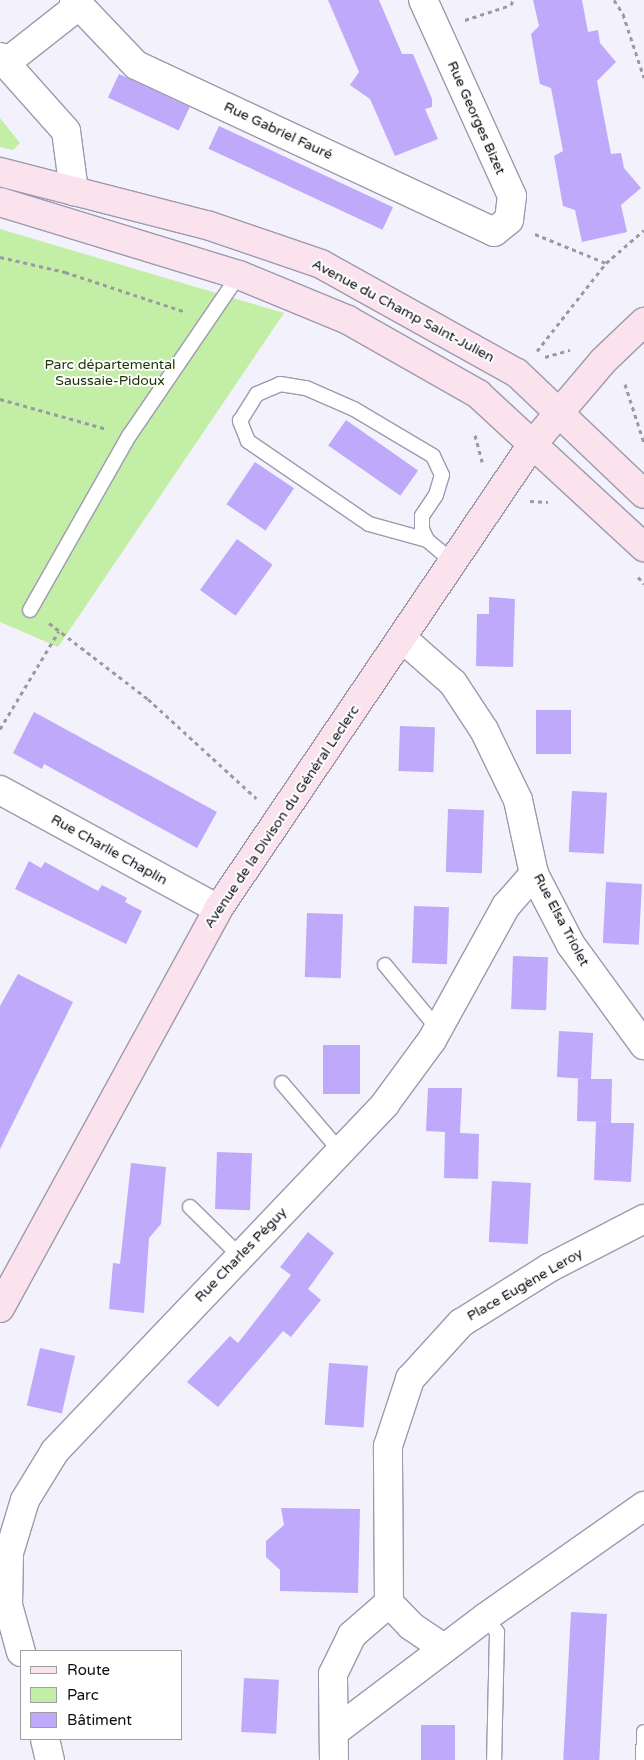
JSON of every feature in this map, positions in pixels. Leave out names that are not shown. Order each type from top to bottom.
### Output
[{"type":"main road","name":"Avenue du Champ Saint-Julien","points":[[0,172],[207,225],[321,264],[517,372],[560,411],[644,494]]},
{"type":"main road","points":[[38,213],[74,190]]},
{"type":"main road","points":[[0,202],[239,275],[348,320],[478,394],[531,446],[592,495],[644,547]]},
{"type":"main road","name":"Avenue de la Divison du Général Leclerc","points":[[0,1308],[218,909],[531,446],[560,411],[644,322]]},
{"type":"street","name":"Rue Georges Bizet","points":[[423,0],[512,196],[502,226]]},
{"type":"street","name":"Rue Gabriel Fauré","points":[[3,60],[75,4],[136,65],[502,226]]},
{"type":"street","points":[[3,60],[66,131],[74,190]]},
{"type":"street","name":"Rue Elsa Triolet","points":[[402,638],[453,683],[484,730],[518,800],[534,874],[571,945],[644,1045]]},
{"type":"street","name":"Rue Charlie Chaplin","points":[[0,790],[218,909]]},
{"type":"street","name":"Rue Charles Péguy","points":[[20,1650],[8,1605],[9,1553],[25,1500],[55,1451],[385,1104],[438,1029],[506,906],[534,874]]},
{"type":"street","name":"Place Eugène Leroy","points":[[389,1603],[388,1446],[410,1379],[461,1323],[549,1268],[644,1219]]},
{"type":"street","points":[[334,1732],[486,1617],[642,1511]]},
{"type":"street","points":[[334,1760],[333,1674],[352,1634],[389,1603],[411,1626],[444,1648]]},
{"type":"street","points":[[45,1740],[50,1760]]},
{"type":"lane","points":[[30,610],[129,436],[211,320],[239,275]]},
{"type":"lane","points":[[427,540],[422,516],[436,495],[442,475],[432,456],[354,409],[306,388],[280,384],[257,394],[240,421],[248,441],[369,524],[427,540],[453,562]]},
{"type":"lane","points":[[385,965],[438,1029]]},
{"type":"lane","points":[[282,1083],[340,1151]]},
{"type":"lane","points":[[190,1207],[240,1256]]},
{"type":"lane","points":[[486,1617],[497,1632],[494,1760]]},
{"type":"lane","points":[[643,1760],[644,1732]]},
{"type":"path","points":[[436,29],[511,5],[513,0]]},
{"type":"path","points":[[614,0],[623,14],[644,78]]},
{"type":"path","points":[[502,226],[606,263]]},
{"type":"path","points":[[535,354],[606,263],[644,230]]},
{"type":"path","points":[[0,257],[65,272],[211,320]]},
{"type":"path","points":[[538,359],[579,346]]},
{"type":"path","points":[[624,382],[644,443]]},
{"type":"path","points":[[0,398],[129,436]]},
{"type":"path","points":[[472,427],[482,458],[482,473]]},
{"type":"path","points":[[30,610],[148,698],[279,819]]},
{"type":"path","points":[[0,729],[60,631]]},
{"type":"green space","points":[[0,118],[20,143],[13,150],[0,147]]},
{"type":"green space","name":"Parc départemental Saussaie-Pidoux","points":[[0,229],[284,313],[58,647],[0,622]]},
{"type":"building","points":[[328,0],[379,0],[402,54],[413,54],[432,99],[432,107],[425,109],[438,139],[395,156],[370,99],[350,85],[359,72]]},
{"type":"building","points":[[533,0],[582,0],[588,32],[598,30],[600,43],[616,62],[597,81],[611,154],[621,153],[624,168],[641,188],[621,205],[627,232],[582,242],[575,210],[563,206],[554,156],[563,151],[551,88],[540,84],[531,34],[539,26]]},
{"type":"building","points":[[119,74],[190,107],[179,131],[108,98]]},
{"type":"building","points":[[219,126],[393,207],[382,230],[208,149]]},
{"type":"building","points":[[346,420],[418,470],[400,496],[328,445]]},
{"type":"building","points":[[255,462],[294,488],[265,531],[226,504]]},
{"type":"building","points":[[237,539],[273,565],[236,616],[200,590]]},
{"type":"building","points":[[489,597],[515,599],[513,667],[476,666],[477,614],[489,614]]},
{"type":"building","points":[[536,710],[571,710],[571,754],[536,754]]},
{"type":"building","points":[[34,712],[217,812],[197,848],[44,764],[42,769],[13,753]]},
{"type":"building","points":[[400,726],[435,727],[433,772],[398,771]]},
{"type":"building","points":[[572,791],[607,793],[604,854],[569,852]]},
{"type":"building","points":[[448,809],[484,810],[482,873],[446,872]]},
{"type":"building","points":[[29,861],[41,868],[45,862],[98,891],[102,885],[127,898],[125,902],[142,911],[126,944],[15,889]]},
{"type":"building","points":[[606,882],[642,884],[639,945],[603,943]]},
{"type":"building","points":[[414,906],[449,907],[447,964],[412,963]]},
{"type":"building","points":[[307,913],[343,914],[341,978],[305,977]]},
{"type":"building","points":[[513,956],[548,957],[546,1010],[511,1009]]},
{"type":"building","points":[[18,974],[73,1002],[0,1149],[0,1006]]},
{"type":"building","points":[[559,1031],[593,1033],[591,1079],[612,1079],[611,1123],[634,1123],[631,1182],[594,1180],[596,1122],[607,1122],[577,1121],[578,1079],[585,1079],[557,1077]]},
{"type":"building","points":[[323,1045],[360,1045],[360,1094],[323,1094]]},
{"type":"building","points":[[428,1088],[462,1088],[460,1133],[479,1134],[478,1179],[444,1178],[445,1132],[426,1131]]},
{"type":"building","points":[[217,1152],[252,1153],[250,1210],[215,1209]]},
{"type":"building","points":[[131,1163],[166,1167],[161,1224],[149,1238],[144,1313],[109,1309],[113,1263],[120,1264]]},
{"type":"building","points":[[492,1181],[531,1183],[528,1244],[489,1242]]},
{"type":"building","points":[[308,1232],[334,1253],[308,1289],[321,1300],[291,1337],[283,1331],[218,1407],[187,1382],[230,1336],[238,1343],[291,1275],[280,1267]]},
{"type":"building","points":[[40,1348],[75,1356],[62,1414],[27,1405]]},
{"type":"building","points":[[329,1363],[368,1366],[364,1428],[325,1425]]},
{"type":"building","points":[[281,1508],[360,1509],[358,1593],[280,1591],[280,1570],[266,1557],[266,1541],[284,1525]]},
{"type":"building","points":[[571,1612],[607,1614],[599,1760],[563,1760]]},
{"type":"building","points":[[244,1678],[279,1680],[276,1734],[241,1732]]},
{"type":"building","points":[[421,1725],[455,1725],[455,1760],[421,1760]]}]
